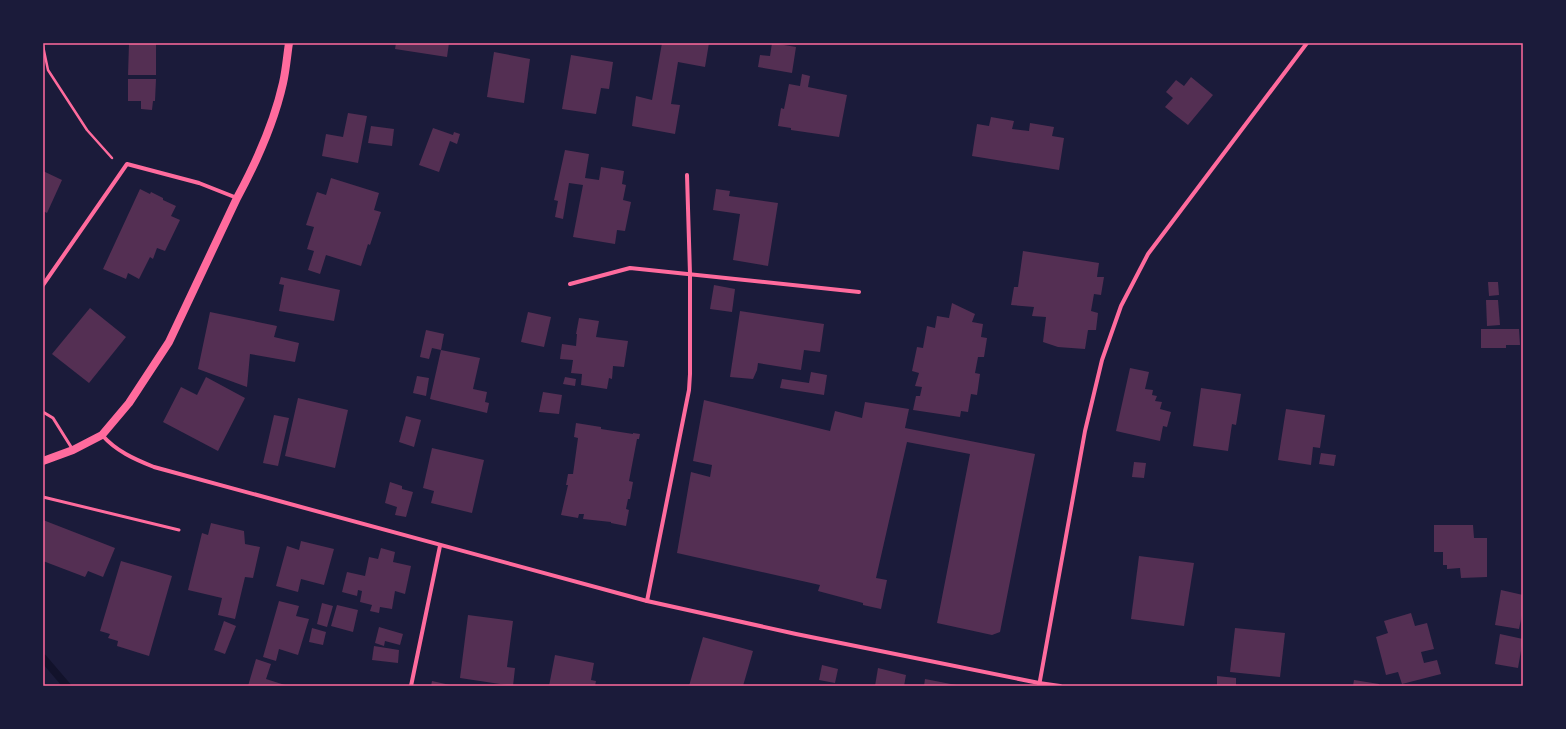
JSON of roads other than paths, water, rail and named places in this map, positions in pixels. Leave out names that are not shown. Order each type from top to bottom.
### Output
[{"type":"main road","points":[[43,461],[73,450],[102,435],[129,403],[169,342],[272,124],[284,81],[289,43]]},
{"type":"street","points":[[1039,685],[1085,431],[1102,360],[1121,306],[1148,254],[1307,43]]},
{"type":"street","points":[[43,285],[127,164],[199,183],[237,198]]},
{"type":"street","points":[[647,601],[689,390],[691,359],[687,175]]},
{"type":"street","points":[[570,284],[630,268],[859,292]]},
{"type":"street","points":[[102,435],[110,444],[129,457],[154,467],[440,546],[647,601],[1039,685],[1060,686]]},
{"type":"street","points":[[411,686],[440,546]]},
{"type":"lane","points":[[43,412],[53,418],[73,450]]},
{"type":"lane","points":[[43,496],[179,530]]},
{"type":"waterway","points":[[43,658],[67,686]]}]
